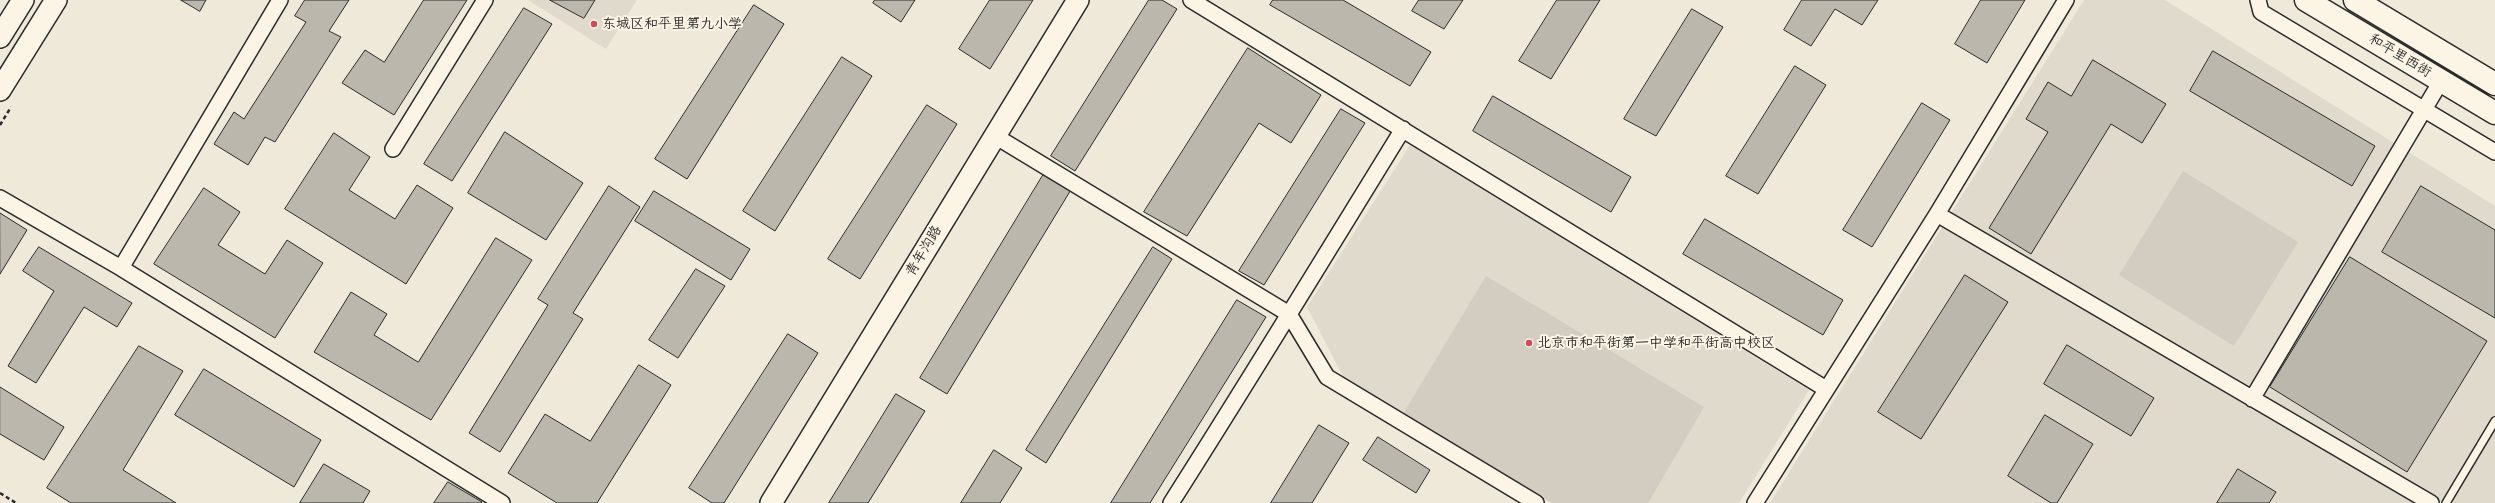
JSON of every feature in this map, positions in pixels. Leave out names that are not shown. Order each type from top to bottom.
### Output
[{"type":"main road","name":"和平里西街","points":[[2306,0],[2495,113]]},
{"type":"main road","name":"和平里西街","points":[[2355,0],[2495,84]]},
{"type":"street","points":[[0,37],[23,0]]},
{"type":"street","points":[[0,90],[56,0]]},
{"type":"street","points":[[121,268],[280,0]]},
{"type":"street","points":[[394,149],[485,0]]},
{"type":"street","name":"青年沟路","points":[[771,503],[1078,0]]},
{"type":"street","points":[[1191,0],[1826,389]]},
{"type":"street","points":[[1755,503],[1937,214],[2066,0]]},
{"type":"street","points":[[2258,0],[2261,12],[2495,152]]},
{"type":"street","points":[[2252,399],[2441,81]]},
{"type":"street","points":[[1171,503],[1266,354],[1403,129]]},
{"type":"street","points":[[995,136],[1289,314],[1327,378],[1536,503]]},
{"type":"street","points":[[0,198],[121,268],[502,503]]},
{"type":"street","points":[[1937,214],[2431,503]]},
{"type":"lane","points":[[2446,503],[2495,421]]},
{"type":"path","points":[[0,493],[16,503]]},
{"type":"shaded area","name":"东城区和平里第九小学","points":[[528,0],[637,0],[606,49]]},
{"type":"shaded area","points":[[2084,0],[2165,0],[2495,206],[2495,503],[1770,503]]},
{"type":"shaded area","name":"北京市和平街第一中学和平街高中校区","points":[[1410,145],[1809,390],[1739,503],[1552,503],[1344,378],[1307,307]]},
{"type":"shaded area","points":[[2183,171],[2298,242],[2234,346],[2119,275]]},
{"type":"shaded area","points":[[1486,276],[1704,407],[1648,503],[1552,503],[1403,414]]},
{"type":"building","points":[[181,0],[206,0],[200,11]]},
{"type":"building","points":[[305,0],[349,0],[329,31],[341,37],[275,142],[265,137],[248,165],[214,144],[234,112],[244,119],[306,22],[295,16]]},
{"type":"building","points":[[424,0],[467,0],[394,115],[342,83],[365,50],[384,62]]},
{"type":"building","points":[[550,0],[595,0],[584,18]]},
{"type":"building","points":[[875,0],[915,0],[901,22],[873,3]]},
{"type":"building","points":[[990,0],[1033,0],[990,69],[959,49]]},
{"type":"building","points":[[1149,0],[1162,0],[1177,9],[1075,171],[1051,156]]},
{"type":"building","points":[[1273,0],[1343,0],[1431,52],[1410,86],[1270,5]]},
{"type":"building","points":[[1419,0],[1463,0],[1444,29],[1412,11]]},
{"type":"building","points":[[1557,0],[1600,0],[1551,79],[1519,61]]},
{"type":"building","points":[[1802,0],[1878,0],[1862,25],[1835,9],[1811,46],[1784,30]]},
{"type":"building","points":[[1981,0],[2025,0],[1987,63],[1955,44]]},
{"type":"building","points":[[754,5],[784,24],[687,179],[655,159]]},
{"type":"building","points":[[524,8],[552,24],[452,181],[424,164]]},
{"type":"building","points":[[1692,9],[1723,27],[1656,136],[1624,119]]},
{"type":"building","points":[[1248,48],[1321,95],[1291,143],[1259,123],[1187,236],[1144,212]]},
{"type":"building","points":[[2213,51],[2375,146],[2352,186],[2190,91]]},
{"type":"building","points":[[842,57],[872,76],[775,231],[743,211]]},
{"type":"building","points":[[2093,60],[2166,104],[2142,143],[2111,124],[2031,254],[1989,228],[2048,132],[2026,119],[2048,82],[2071,96]]},
{"type":"building","points":[[1795,66],[1826,85],[1758,194],[1726,176]]},
{"type":"building","points":[[1493,96],[1631,177],[1611,212],[1473,131]]},
{"type":"building","points":[[1922,103],[1950,120],[1872,247],[1843,230]]},
{"type":"building","points":[[927,105],[957,124],[860,279],[828,259]]},
{"type":"building","points":[[1341,109],[1365,123],[1264,285],[1239,271]]},
{"type":"building","points":[[505,132],[583,183],[546,240],[468,193]]},
{"type":"building","points":[[334,133],[370,157],[349,190],[395,219],[417,185],[453,208],[406,284],[285,209]]},
{"type":"building","points":[[1045,172],[1072,188],[947,394],[920,378]]},
{"type":"building","points":[[609,186],[640,207],[573,313],[583,319],[500,452],[469,433],[548,305],[538,299]]},
{"type":"building","points":[[2421,186],[2495,230],[2495,318],[2382,252]]},
{"type":"building","points":[[204,188],[240,212],[218,245],[265,274],[287,240],[323,263],[275,338],[154,264]]},
{"type":"building","points":[[654,191],[750,249],[731,280],[635,221]]},
{"type":"building","points":[[0,213],[27,230],[0,274]]},
{"type":"building","points":[[1705,219],[1843,300],[1823,335],[1683,254]]},
{"type":"building","points":[[496,238],[532,260],[431,420],[314,352],[351,292],[387,314],[374,335],[418,362]]},
{"type":"building","points":[[39,247],[132,303],[117,327],[84,307],[36,383],[8,366],[54,291],[23,271]]},
{"type":"building","points":[[1153,247],[1172,259],[1046,463],[1026,450]]},
{"type":"building","points":[[2350,257],[2487,341],[2407,472],[2270,387]]},
{"type":"building","points":[[696,269],[725,286],[678,358],[649,340]]},
{"type":"building","points":[[1965,275],[2008,302],[1921,439],[1878,412]]},
{"type":"building","points":[[1237,300],[1266,317],[1150,503],[1111,503]]},
{"type":"building","points":[[788,334],[818,353],[724,503],[712,503],[689,488]]},
{"type":"building","points":[[2067,345],[2154,398],[2131,436],[2044,384]]},
{"type":"building","points":[[139,346],[183,371],[123,470],[176,503],[71,503],[47,488]]},
{"type":"building","points":[[639,365],[671,385],[597,503],[557,503],[508,473],[545,414],[590,441]]},
{"type":"building","points":[[204,369],[321,440],[294,487],[175,415]]},
{"type":"building","points":[[0,387],[64,427],[44,460],[0,434]]},
{"type":"building","points":[[896,394],[925,411],[868,503],[829,503]]},
{"type":"building","points":[[2045,415],[2093,444],[2057,503],[2051,503],[2008,476]]},
{"type":"building","points":[[1319,425],[1349,443],[1312,503],[1271,503]]},
{"type":"building","points":[[1378,437],[1430,470],[1416,493],[1363,460]]},
{"type":"building","points":[[994,450],[1022,468],[1000,503],[961,503]]},
{"type":"building","points":[[324,464],[370,491],[363,503],[300,503]]},
{"type":"building","points":[[2238,469],[2276,492],[2269,503],[2217,503]]},
{"type":"building","points":[[448,482],[482,502],[434,503]]},
{"type":"place","name":"东城区和平里第九小学","points":[[594,24]]},
{"type":"place","name":"北京市和平街第一中学和平街高中校区","points":[[1529,343]]}]
